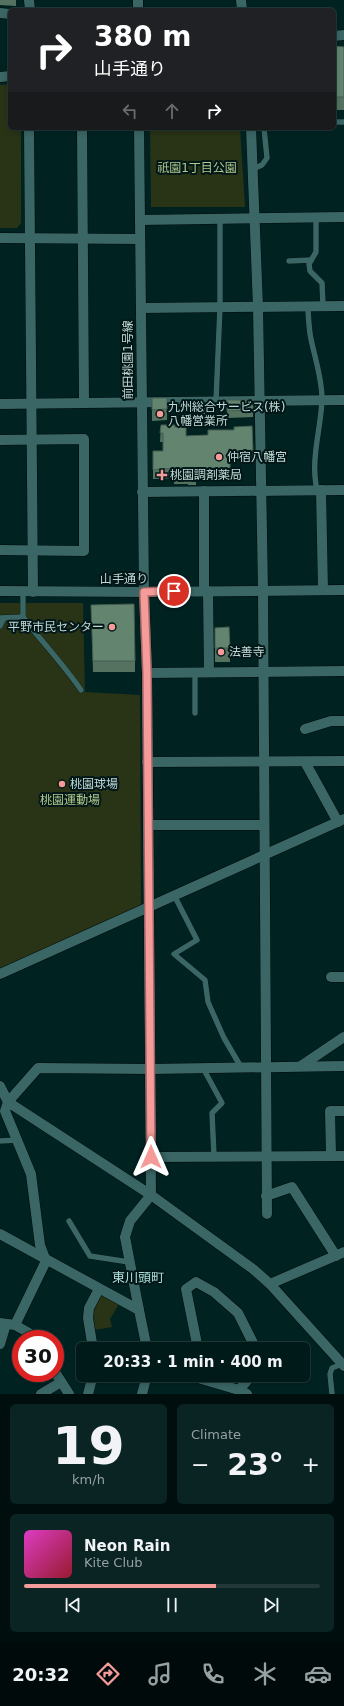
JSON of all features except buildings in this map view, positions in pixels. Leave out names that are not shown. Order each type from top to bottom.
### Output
[{"type":"street","points":[[29,130],[32,550],[34,592]]},
{"type":"street","points":[[82,130],[84,402]]},
{"type":"street","name":"前田桃園1号線","points":[[139,130],[142,492],[147,673],[151,1195]]},
{"type":"street","points":[[251,130],[256,219],[263,590],[262,671],[267,1067],[267,1214]]},
{"type":"street","points":[[140,220],[344,217]]},
{"type":"street","points":[[0,238],[140,239]]},
{"type":"street","points":[[140,308],[323,305],[344,306]]},
{"type":"street","points":[[0,404],[344,400]]},
{"type":"street","points":[[0,440],[84,439],[84,550],[0,550]]},
{"type":"street","points":[[319,490],[323,590]]},
{"type":"street","points":[[142,492],[344,490]]},
{"type":"street","points":[[204,491],[209,672]]},
{"type":"street","name":"山手通り","points":[[0,591],[144,592],[344,590]]},
{"type":"street","points":[[147,673],[344,671]]},
{"type":"street","points":[[305,729],[331,721],[344,721]]},
{"type":"street","points":[[147,762],[344,761]]},
{"type":"street","points":[[0,974],[341,821],[305,762]]},
{"type":"street","points":[[148,825],[264,825]]},
{"type":"street","points":[[331,977],[344,977]]},
{"type":"street","points":[[301,1066],[344,1037]]},
{"type":"street","points":[[5,1102],[38,1068],[151,1069],[344,1066]]},
{"type":"street","points":[[0,1086],[5,1102],[5,1111],[31,1174],[40,1245],[46,1261]]},
{"type":"street","points":[[5,1102],[151,1195],[253,1269],[270,1284],[343,1364]]},
{"type":"street","points":[[331,1156],[330,1111],[344,1111]]},
{"type":"street","points":[[151,1157],[344,1156]]},
{"type":"street","points":[[266,1196],[292,1187],[340,1254],[270,1284]]},
{"type":"street","points":[[146,1342],[125,1236],[130,1221],[151,1195]]},
{"type":"street","points":[[0,1234],[46,1261],[139,1310]]},
{"type":"street","points":[[0,1344],[7,1324],[46,1261]]},
{"type":"street","points":[[197,1342],[186,1289],[196,1282],[214,1292],[238,1313],[252,1342]]},
{"type":"street","points":[[93,1342],[88,1318],[89,1308],[99,1289]]},
{"type":"street","points":[[7,1324],[22,1330]]},
{"type":"street","points":[[41,1394],[62,1382],[69,1394]]},
{"type":"street","points":[[88,1394],[91,1382]]},
{"type":"street","points":[[142,1394],[145,1382]]},
{"type":"street","points":[[217,1382],[243,1392],[248,1382]]},
{"type":"lane","points":[[253,169],[262,165],[267,158],[264,130]]},
{"type":"lane","points":[[316,218],[316,252],[309,264],[310,271],[322,283],[323,305]]},
{"type":"lane","points":[[216,401],[220,307],[220,219]]},
{"type":"lane","points":[[289,261],[311,260]]},
{"type":"lane","points":[[308,306],[310,334],[321,380],[322,400],[314,462],[314,477],[319,490]]},
{"type":"lane","points":[[23,591],[23,617],[44,645],[67,669],[81,690]]},
{"type":"lane","points":[[0,626],[2,618],[23,617]]},
{"type":"lane","points":[[195,672],[195,714]]},
{"type":"lane","points":[[174,895],[197,940],[174,954],[205,980],[208,1002],[224,1038],[241,1067]]},
{"type":"lane","points":[[203,1068],[222,1103],[212,1113],[214,1156]]},
{"type":"lane","points":[[0,1141],[18,1140]]},
{"type":"lane","points":[[69,1220],[90,1256],[129,1262]]},
{"type":"lane","points":[[332,1394],[330,1374],[332,1368],[343,1364]]},
{"type":"green space","points":[[8,84],[8,130],[21,130],[21,223],[17,228],[0,228],[0,85]]},
{"type":"green space","name":"祇園1丁目公園","points":[[150,130],[240,130],[245,207],[151,207]]},
{"type":"green space","name":"桃園運動場","points":[[0,603],[83,603],[85,692],[140,695],[141,906],[0,968]]},
{"type":"green space","points":[[101,1295],[119,1304],[110,1319],[112,1327],[95,1330],[91,1310]]},
{"type":"place","name":"九州総合サービス(株) 八幡営業所","points":[[160,414]]},
{"type":"place","name":"仲宿八幡宮","points":[[219,457]]},
{"type":"place","name":"桃園調剤薬局","points":[[162,475]]},
{"type":"place","name":"平野市民センター","points":[[112,627]]},
{"type":"place","name":"法善寺","points":[[221,652]]},
{"type":"place","name":"桃園球場","points":[[62,784]]},
{"type":"district","name":"東川頭町","points":[[138,1277]]},
{"type":"route","points":[[151,1157],[147,673],[144,592],[174,591]]}]
